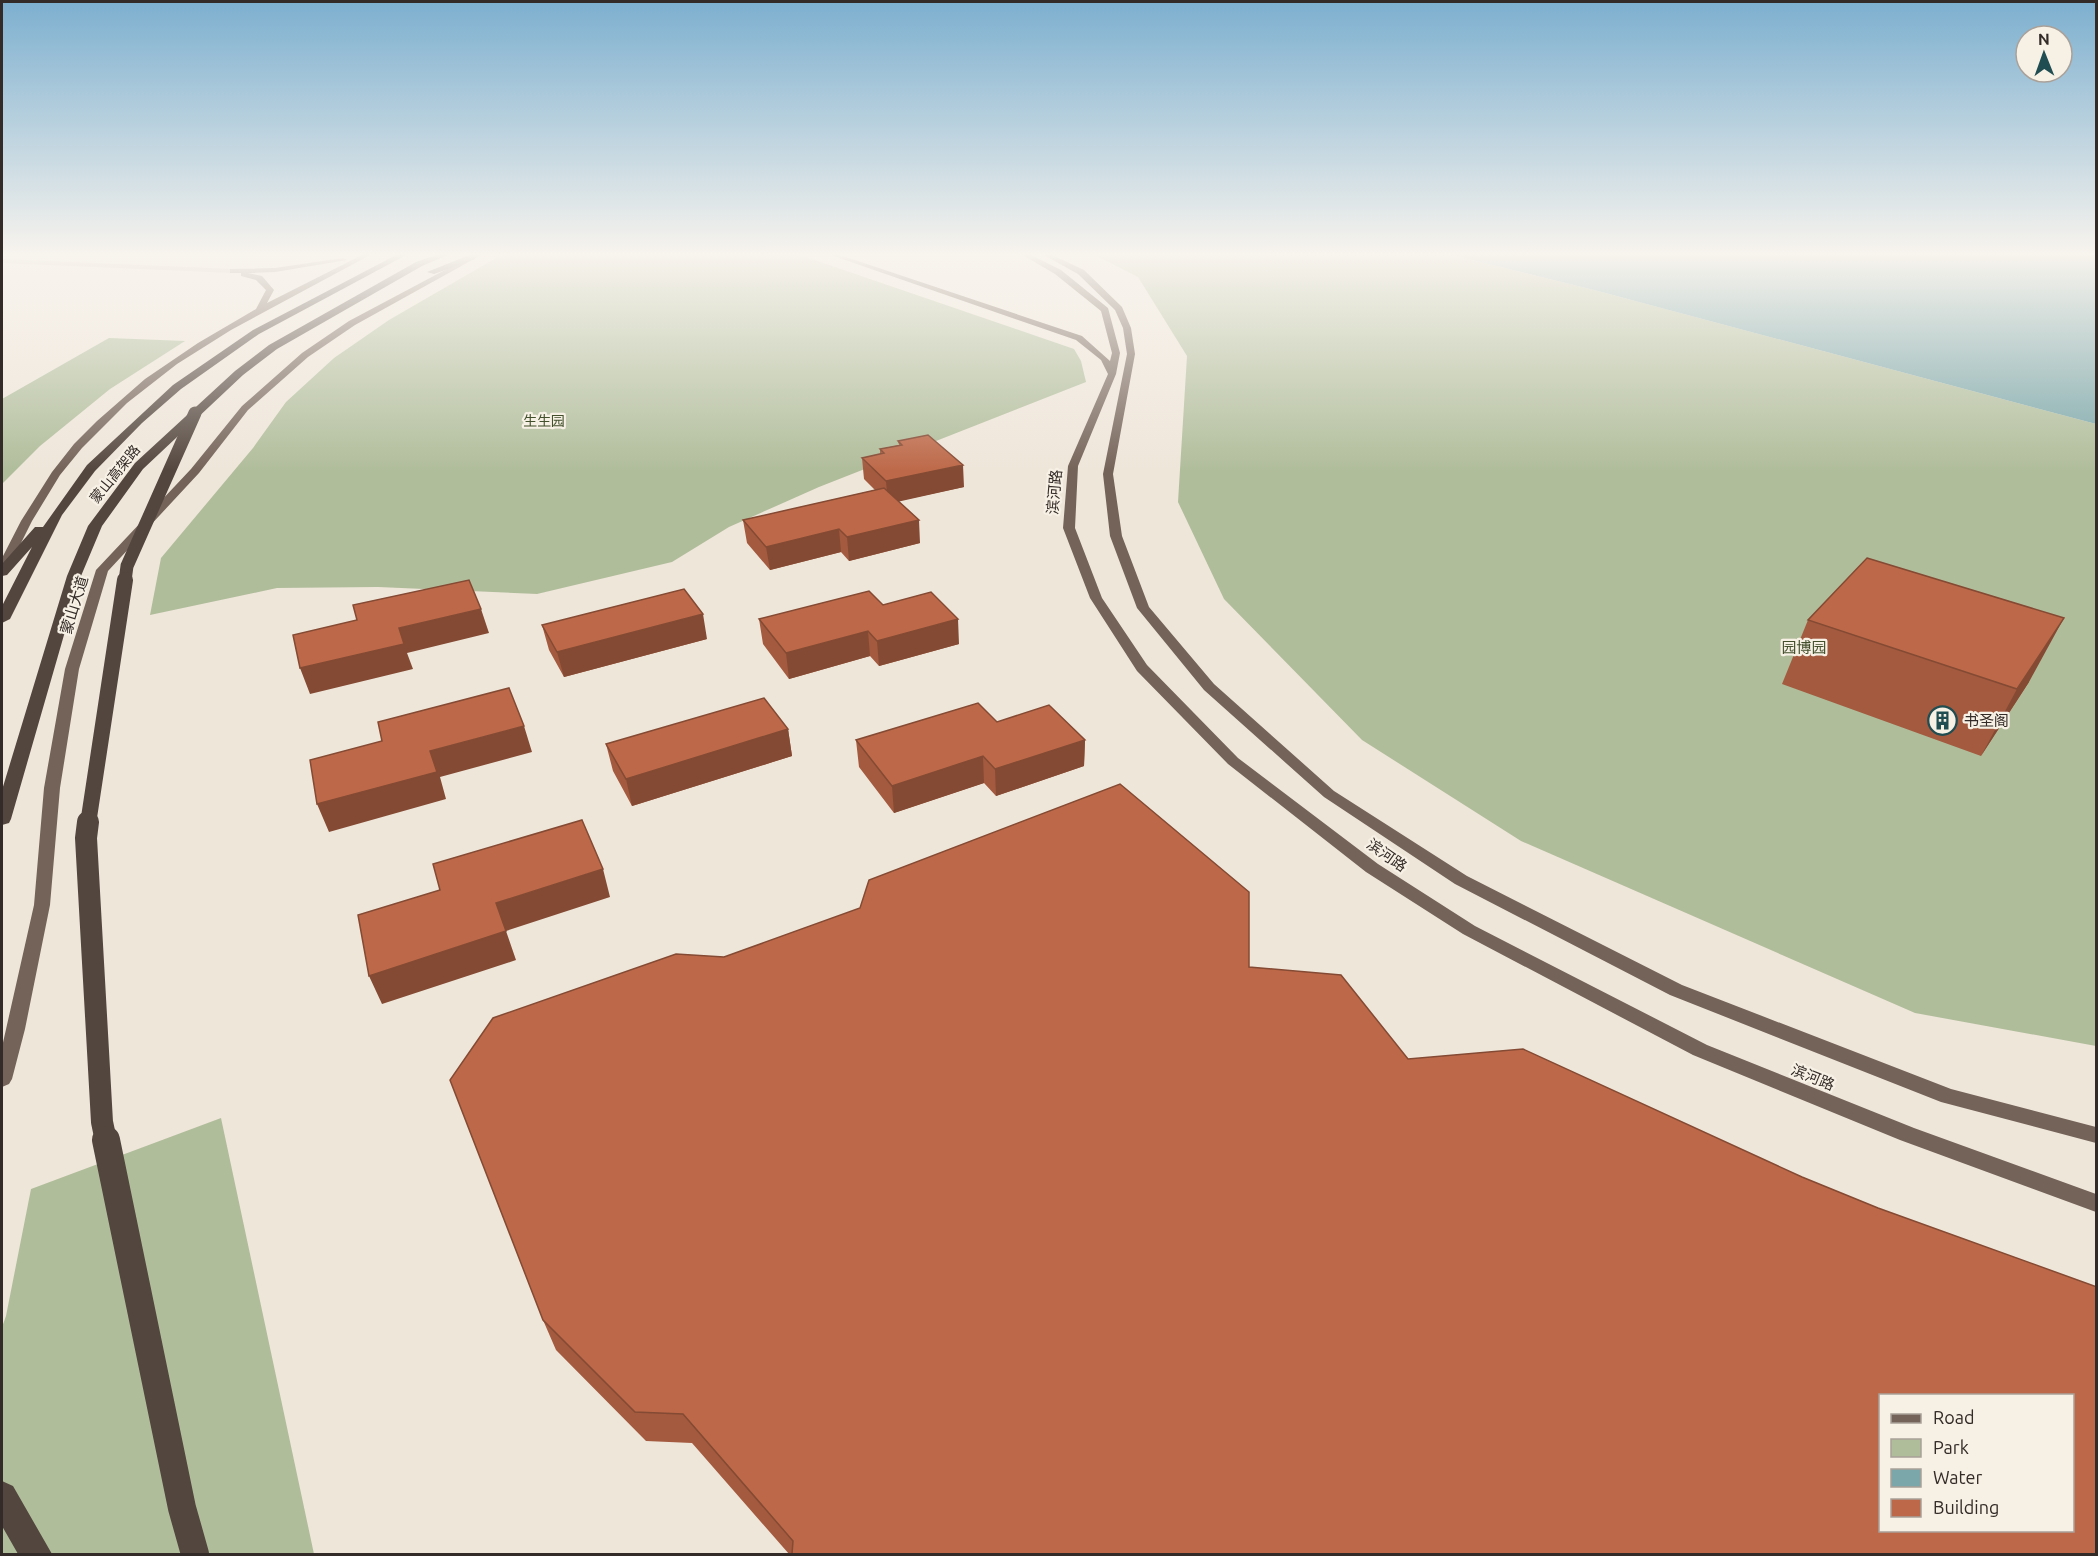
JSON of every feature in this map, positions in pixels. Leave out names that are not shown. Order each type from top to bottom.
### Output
[{"type":"highway","name":"蒙山高架路","points":[[2,619],[56,514],[91,468],[146,414],[217,358],[267,327]]},
{"type":"highway","name":"蒙山高架路","points":[[2,819],[74,576],[95,526],[139,466],[195,412],[239,373],[308,327]]},
{"type":"highway","points":[[195,412],[128,566],[86,838],[102,1122],[182,1508],[195,1554]]},
{"type":"highway","points":[[2,571],[56,514]]},
{"type":"highway","points":[[2,1497],[36,1554]]},
{"type":"main road","points":[[2,571],[31,513],[77,447],[120,404],[153,377],[228,327]]},
{"type":"main road","name":"蒙山大道","points":[[2,1079],[16,1029],[42,905],[52,788],[72,669],[102,570],[195,471],[245,408],[305,356],[346,327]]},
{"type":"main road","points":[[1045,327],[1079,338],[1106,359],[1112,374]]},
{"type":"main road","name":"滨河路","points":[[1109,327],[1116,354],[1112,374],[1073,466],[1069,528],[1096,598],[1142,668],[1233,761],[1372,868],[1469,930],[1700,1050],[1907,1134],[2097,1203]]},
{"type":"main road","name":"滨河路","points":[[1126,327],[1131,354],[1108,474],[1116,536],[1143,608],[1209,687],[1329,794],[1461,880],[1676,990],[1948,1096],[2097,1135]]},
{"type":"green space","name":"生生园","points":[[379,327],[1009,327],[1074,349],[1081,361],[1086,382],[819,487],[729,527],[672,562],[537,594],[378,587],[277,588],[150,615],[161,558],[253,448],[286,402],[334,358]]},
{"type":"green space","name":"园博园","points":[[1169,327],[1731,327],[2096,424],[2096,1046],[1915,1013],[1521,841],[1362,740],[1224,599],[1178,502],[1187,356]]},
{"type":"green space","points":[[109,338],[185,341],[110,389],[40,446],[2,484],[2,399]]},
{"type":"green space","points":[[221,1118],[314,1554],[2,1554],[2,1327],[31,1189]]},
{"type":"water","points":[[1731,327],[2096,327],[2096,424]]},
{"type":"building","points":[[928,435],[963,465],[886,481],[862,458],[884,453],[880,449],[902,445],[898,441]]},
{"type":"building","points":[[884,488],[919,520],[847,537],[839,529],[766,547],[743,520]]},
{"type":"building","points":[[1867,558],[2064,618],[2017,689],[1808,620]]},
{"type":"building","points":[[469,580],[481,609],[399,628],[404,644],[300,668],[293,635],[357,620],[353,605]]},
{"type":"building","points":[[684,589],[703,614],[557,652],[542,625]]},
{"type":"building","points":[[869,591],[883,605],[931,592],[958,619],[877,641],[868,631],[786,653],[759,619]]},
{"type":"building","points":[[509,688],[524,726],[430,751],[437,772],[317,804],[310,760],[382,741],[378,722]]},
{"type":"building","points":[[764,698],[788,729],[626,779],[606,744]]},
{"type":"building","points":[[978,703],[997,722],[1049,705],[1085,740],[995,769],[983,756],[892,786],[856,740]]},
{"type":"building","points":[[1120,784],[1249,892],[1249,967],[1341,975],[1408,1059],[1523,1049],[1802,1177],[1878,1208],[2097,1287],[2097,1554],[792,1554],[793,1541],[683,1414],[635,1412],[543,1320],[450,1080],[493,1018],[676,954],[724,957],[860,908],[869,880]]},
{"type":"building","points":[[582,820],[603,869],[496,903],[506,931],[369,976],[358,915],[440,890],[433,864]]},
{"type":"place","name":"书圣阁","points":[[1943,720]]}]
